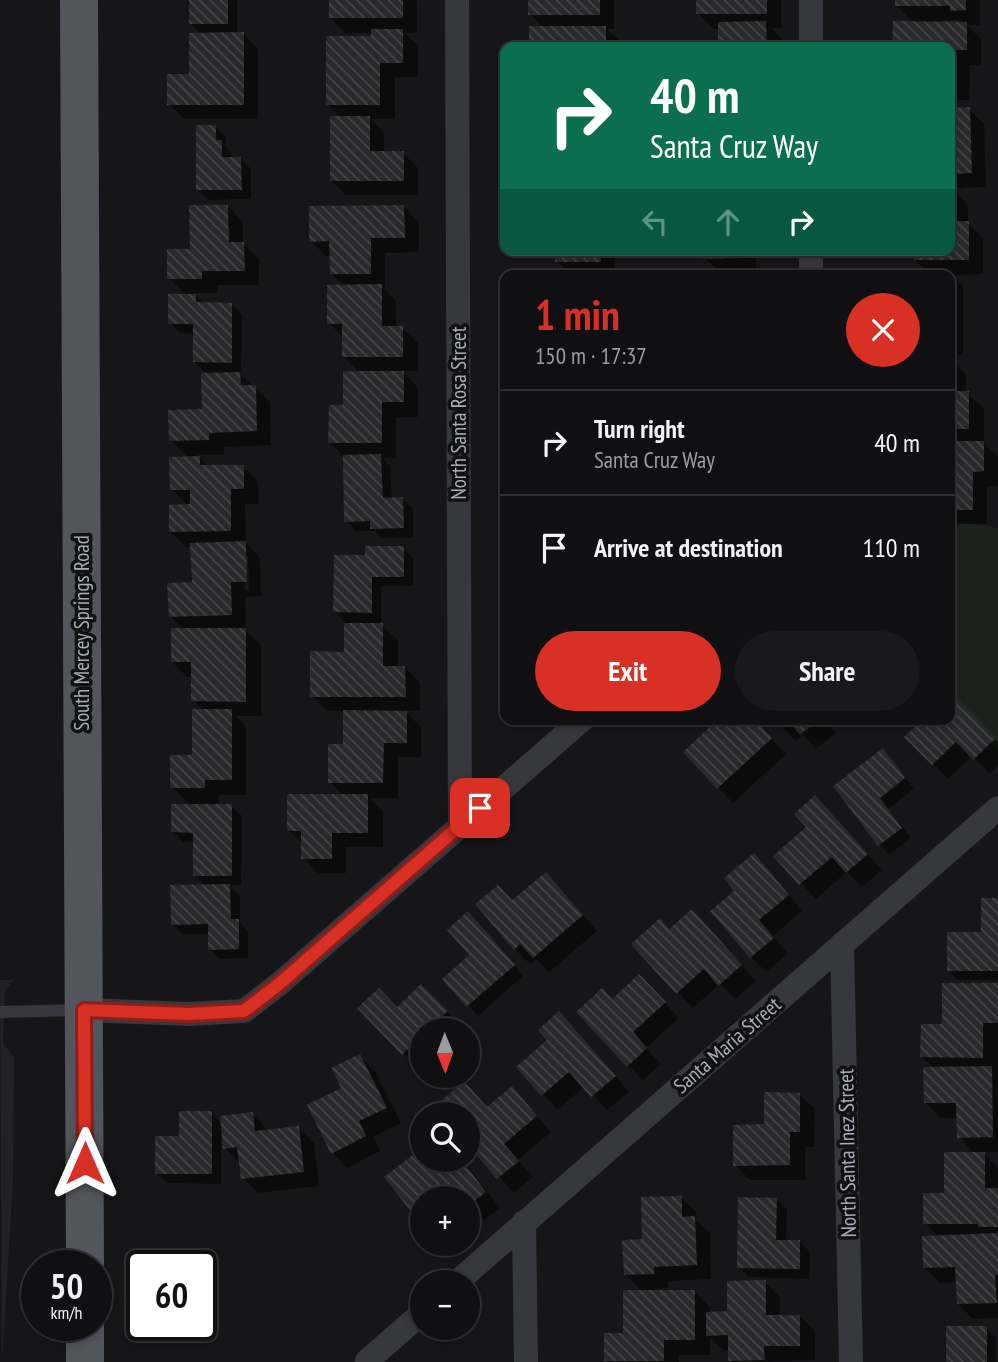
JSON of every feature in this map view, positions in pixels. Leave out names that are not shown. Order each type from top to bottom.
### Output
[{"type":"main road","name":"South Mercey Springs Road","points":[[79,0],[85,1250]]},
{"type":"main road","points":[[85,1341],[85,1362]]},
{"type":"street","name":"North Santa Rosa Street","points":[[457,0],[460,827]]},
{"type":"street","points":[[811,0],[811,42]]},
{"type":"street","points":[[84,1010],[189,1014],[244,1011],[278,985],[576,725]]},
{"type":"street","name":"Santa Maria Street","points":[[470,1270],[998,808]]},
{"type":"street","name":"North Santa Inez Street","points":[[842,944],[851,1362]]},
{"type":"street","points":[[524,1222],[526,1362]]},
{"type":"street","points":[[367,1361],[410,1323]]},
{"type":"lane","points":[[0,1012],[84,1010]]},
{"type":"shaded area","points":[[955,521],[998,528],[998,750],[955,702]]},
{"type":"shaded area","points":[[0,980],[14,980],[5,990],[3,1043],[14,1058],[13,1183],[2,1362]]},
{"type":"building","points":[[189,0],[228,0],[228,24],[189,24]]},
{"type":"building","points":[[329,0],[403,0],[403,18],[329,18]]},
{"type":"building","points":[[528,0],[600,0],[600,15],[528,15]]},
{"type":"building","points":[[696,0],[767,0],[767,14],[696,14]]},
{"type":"building","points":[[895,0],[966,0],[966,10],[950,11],[950,6],[895,6]]},
{"type":"building","points":[[766,21],[767,42],[718,42],[718,22]]},
{"type":"building","points":[[893,21],[967,22],[967,50],[955,50],[955,42],[892,42]]},
{"type":"building","points":[[529,26],[606,26],[606,42],[529,42]]},
{"type":"building","points":[[371,29],[403,29],[403,63],[380,63],[380,105],[326,105],[326,36],[371,36]]},
{"type":"building","points":[[244,32],[244,105],[167,105],[167,74],[189,74],[189,33]]},
{"type":"building","points":[[970,107],[972,173],[955,174],[955,108]]},
{"type":"building","points":[[330,116],[370,116],[370,151],[404,151],[404,181],[330,181]]},
{"type":"building","points":[[196,125],[216,125],[216,140],[222,140],[222,157],[241,157],[242,190],[196,190]]},
{"type":"building","points":[[189,205],[228,205],[229,242],[244,242],[245,271],[202,271],[202,279],[167,279],[167,249],[190,249]]},
{"type":"building","points":[[404,205],[405,238],[371,238],[371,274],[330,274],[329,241],[309,242],[309,206]]},
{"type":"building","points":[[955,221],[969,221],[969,260],[914,260],[914,256],[955,256]]},
{"type":"building","points":[[555,256],[601,256],[601,262],[555,262]]},
{"type":"building","points":[[703,256],[741,256],[741,258],[703,259]]},
{"type":"building","points":[[382,284],[382,326],[403,326],[403,357],[342,357],[342,324],[327,324],[327,285]]},
{"type":"building","points":[[168,294],[196,294],[196,302],[232,303],[232,363],[193,362],[193,324],[168,324]]},
{"type":"building","points":[[343,371],[404,371],[404,402],[382,402],[382,443],[328,443],[329,405],[343,405]]},
{"type":"building","points":[[240,372],[241,385],[256,385],[257,431],[209,433],[209,440],[169,441],[168,410],[202,409],[201,373]]},
{"type":"building","points":[[955,391],[969,391],[969,429],[955,429]]},
{"type":"building","points":[[955,441],[984,441],[984,471],[973,472],[973,510],[955,510]]},
{"type":"building","points":[[381,454],[383,498],[403,497],[404,528],[370,529],[370,521],[344,522],[343,455]]},
{"type":"building","points":[[200,456],[200,465],[244,465],[244,489],[231,489],[231,531],[169,532],[169,505],[190,504],[190,490],[170,490],[169,457]]},
{"type":"building","points":[[246,541],[247,582],[231,582],[232,615],[169,617],[167,583],[192,582],[190,543]]},
{"type":"building","points":[[365,546],[404,546],[404,577],[372,577],[372,613],[333,612],[334,555],[365,555]]},
{"type":"building","points":[[344,623],[383,623],[383,666],[405,666],[406,697],[310,697],[310,651],[344,652]]},
{"type":"building","points":[[171,628],[246,628],[246,702],[191,701],[191,662],[171,662]]},
{"type":"building","points":[[955,696],[996,738],[973,760],[956,742],[932,765],[904,737],[917,725],[955,725]]},
{"type":"building","points":[[192,709],[232,709],[232,780],[205,780],[205,788],[170,788],[170,755],[192,755]]},
{"type":"building","points":[[343,710],[407,711],[407,743],[384,743],[383,783],[328,783],[328,744],[343,744]]},
{"type":"building","points":[[712,725],[760,725],[772,738],[717,789],[683,752]]},
{"type":"building","points":[[792,725],[812,725],[800,735]]},
{"type":"building","points":[[883,748],[905,778],[880,798],[902,828],[878,846],[833,786]]},
{"type":"building","points":[[287,794],[368,794],[368,833],[332,833],[332,859],[301,859],[301,831],[287,831]]},
{"type":"building","points":[[815,795],[868,854],[846,873],[832,857],[799,885],[773,856],[806,827],[794,814]]},
{"type":"building","points":[[171,804],[232,804],[232,876],[193,876],[193,833],[171,832]]},
{"type":"building","points":[[754,853],[789,895],[759,920],[774,938],[750,958],[710,911],[734,891],[724,878]]},
{"type":"building","points":[[546,872],[583,915],[533,958],[520,944],[514,950],[475,904],[498,885],[512,900]]},
{"type":"building","points":[[230,884],[231,919],[239,919],[239,949],[208,950],[208,924],[171,925],[170,885]]},
{"type":"building","points":[[981,898],[998,898],[998,971],[947,971],[947,932],[981,932]]},
{"type":"building","points":[[692,909],[742,965],[718,986],[704,969],[676,994],[631,944],[660,918],[669,929]]},
{"type":"building","points":[[468,911],[515,965],[466,1007],[442,979],[469,955],[447,930]]},
{"type":"building","points":[[639,974],[666,1002],[633,1032],[647,1048],[627,1067],[576,1012],[602,988],[612,999]]},
{"type":"building","points":[[942,983],[998,983],[998,1023],[983,1023],[983,1058],[920,1057],[921,1024],[942,1024]]},
{"type":"building","points":[[421,984],[448,1011],[441,1018],[410,1018],[410,1047],[402,1055],[357,1008],[379,988],[397,1007]]},
{"type":"building","points":[[559,1011],[616,1076],[591,1097],[569,1072],[541,1096],[516,1067],[547,1040],[538,1030]]},
{"type":"building","points":[[360,1054],[387,1108],[359,1121],[366,1136],[331,1154],[307,1105],[341,1088],[331,1068]]},
{"type":"building","points":[[992,1066],[993,1137],[957,1138],[956,1103],[924,1103],[923,1067]]},
{"type":"building","points":[[512,1086],[537,1116],[504,1144],[519,1161],[497,1179],[480,1159],[480,1102],[440,1102],[456,1088],[470,1088],[487,1107]]},
{"type":"building","points":[[764,1092],[800,1093],[800,1132],[790,1132],[790,1165],[733,1166],[733,1125],[764,1124]]},
{"type":"building","points":[[179,1111],[212,1111],[212,1174],[155,1174],[155,1136],[179,1136]]},
{"type":"building","points":[[253,1112],[255,1131],[299,1126],[304,1172],[241,1179],[237,1147],[223,1149],[220,1116]]},
{"type":"building","points":[[944,1152],[985,1152],[985,1188],[998,1188],[998,1227],[978,1227],[978,1224],[923,1224],[923,1193],[944,1193]]},
{"type":"building","points":[[410,1157],[410,1172],[471,1172],[486,1192],[480,1197],[480,1186],[410,1186],[410,1210],[384,1177]]},
{"type":"building","points":[[682,1196],[682,1217],[695,1216],[697,1265],[654,1267],[654,1274],[624,1275],[622,1240],[642,1239],[641,1197]]},
{"type":"building","points":[[738,1197],[777,1198],[776,1240],[800,1240],[800,1269],[737,1268]]},
{"type":"building","points":[[998,1233],[998,1275],[995,1275],[997,1303],[957,1304],[955,1267],[923,1268],[922,1236]]},
{"type":"building","points":[[766,1280],[766,1315],[800,1315],[800,1346],[764,1346],[765,1360],[728,1361],[728,1335],[706,1336],[706,1312],[727,1311],[727,1281]]},
{"type":"building","points":[[623,1290],[695,1290],[695,1340],[664,1340],[664,1361],[604,1361],[604,1333],[623,1333]]},
{"type":"building","points":[[946,1326],[987,1326],[987,1362],[946,1362]]},
{"type":"route","points":[[85,1163],[84,1010],[189,1014],[244,1011],[278,985],[480,808]]}]
